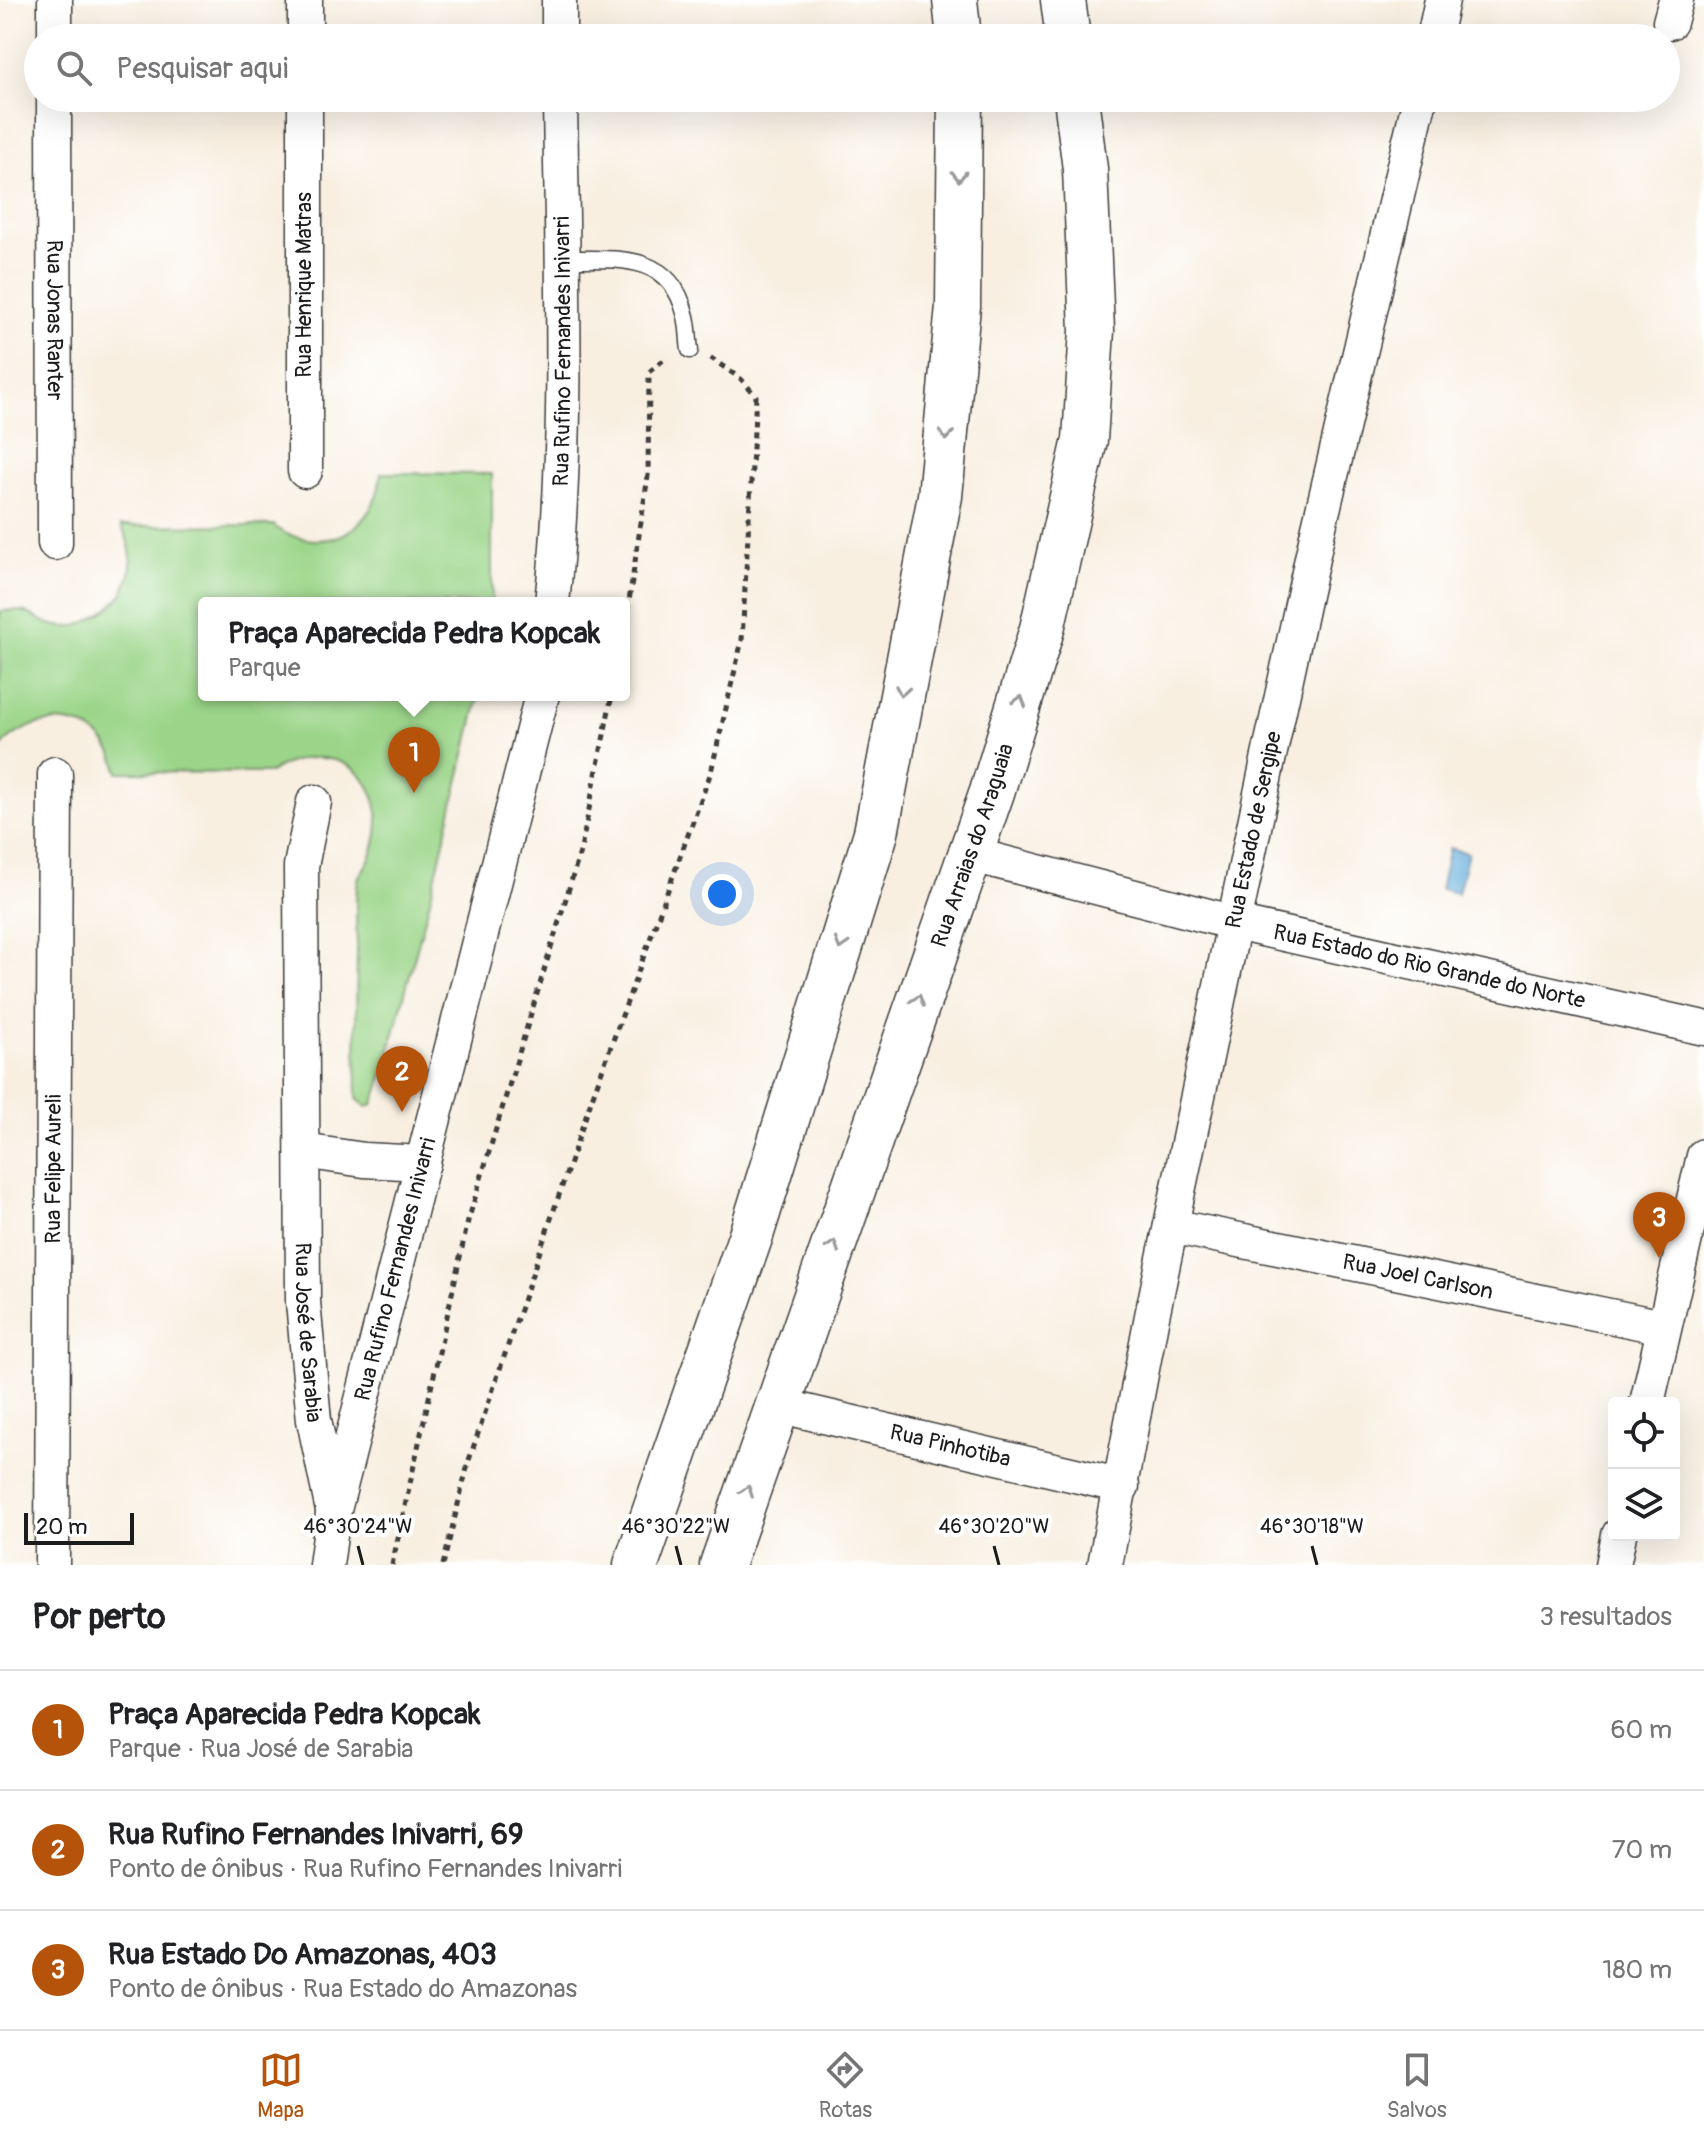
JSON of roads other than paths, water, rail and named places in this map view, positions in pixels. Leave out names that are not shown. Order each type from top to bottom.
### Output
[{"type":"main road","points":[[955,0],[958,24]]},
{"type":"main road","points":[[1063,0],[1066,24]]},
{"type":"main road","points":[[636,1565],[752,1232],[876,833],[940,496],[958,306],[960,112]]},
{"type":"main road","name":"Rua Arraias do Araguaia","points":[[722,1565],[992,792],[1042,629],[1085,440],[1092,330],[1085,169],[1078,112]]},
{"type":"street","points":[[55,0],[55,24]]},
{"type":"street","points":[[305,0],[305,24]]},
{"type":"street","points":[[559,0],[559,24]]},
{"type":"street","points":[[1437,24],[1442,0]]},
{"type":"street","name":"Rua Jonas Ranter","points":[[54,112],[55,543]]},
{"type":"street","name":"Rua Henrique Matras","points":[[305,112],[305,471]]},
{"type":"street","name":"Rua Rufino Fernandes Inivarri","points":[[553,597],[564,412],[560,112]]},
{"type":"street","name":"Rua Estado de Sergipe","points":[[1105,1565],[1171,1226],[1318,531],[1417,112]]},
{"type":"street","name":"Rua Rufino Fernandes Inivarri","points":[[326,1565],[333,1514],[540,701]]},
{"type":"street","name":"Rua Felipe Aureli","points":[[52,1565],[55,774]]},
{"type":"street","name":"Rua José de Sarabia","points":[[314,802],[301,866],[303,1302],[314,1420],[333,1514]]},
{"type":"street","name":"Rua Estado do Rio Grande do Norte","points":[[969,854],[1235,923],[1704,1028]]},
{"type":"street","points":[[303,1151],[364,1160],[423,1163]]},
{"type":"street","points":[[1648,1397],[1704,1156]]},
{"type":"street","name":"Rua Joel Carlson","points":[[1171,1226],[1663,1327]]},
{"type":"street","name":"Rua Pinhotiba","points":[[777,1405],[1122,1486]]},
{"type":"street","points":[[1613,1565],[1618,1541]]},
{"type":"lane","points":[[562,259],[630,260],[654,268],[674,286],[686,313],[690,350]]},
{"type":"water","points":[[1449,848],[1468,853],[1458,893],[1440,889]]},
{"type":"place","name":"Praça Aparecida Pedra Kopcak","points":[[414,793]]},
{"type":"place","name":"Rua Rufino Fernandes Inivarri, 69","points":[[402,1112]]},
{"type":"place","name":"Rua Estado Do Amazonas, 403","points":[[1659,1258]]}]
